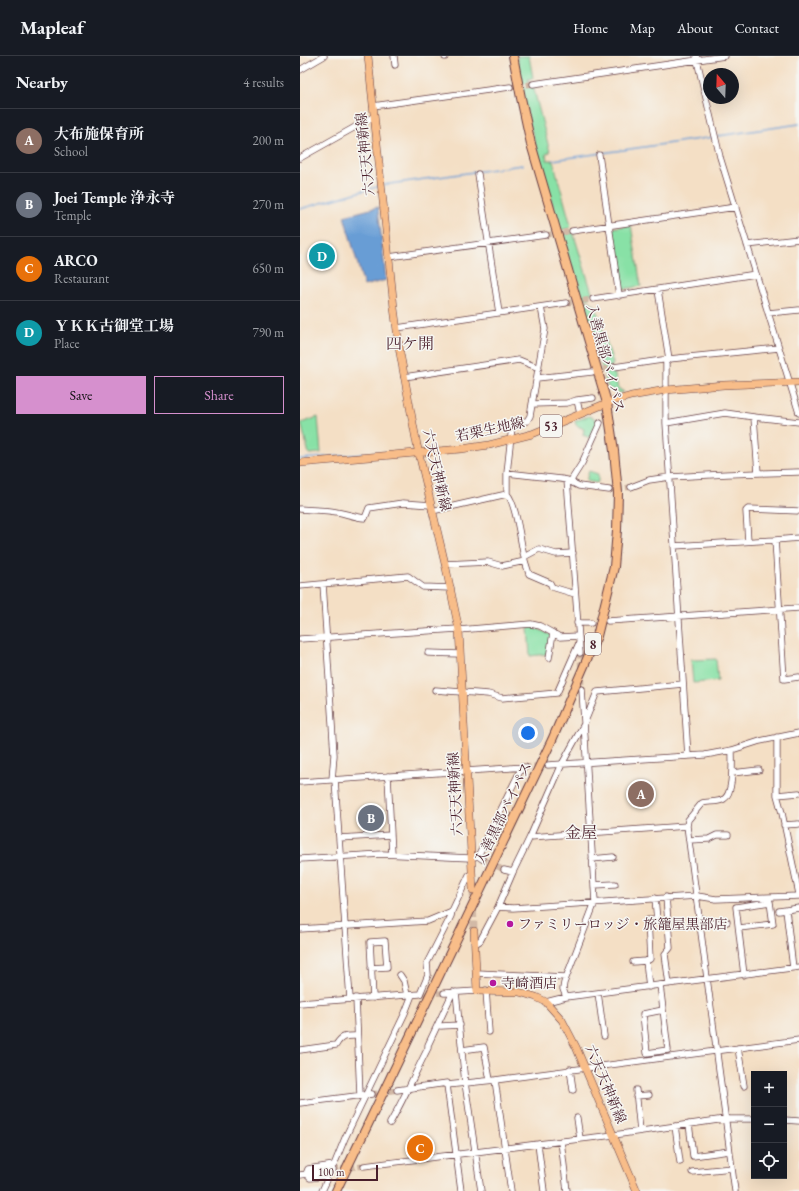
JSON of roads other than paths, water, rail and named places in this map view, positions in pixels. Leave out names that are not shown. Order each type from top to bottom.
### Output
[{"type":"highway","name":"入善黒部バイパス","points":[[336,1191],[552,740],[597,636],[614,567],[618,493],[607,403],[531,144],[520,98],[513,56]]},
{"type":"main road","name":"六天天神新線","points":[[368,56],[373,117],[404,377],[419,453],[451,588],[458,629],[467,771],[472,890]]},
{"type":"main road","name":"若栗生地線","points":[[300,463],[461,450],[489,445],[532,434],[607,403],[631,396],[666,390],[724,385],[799,382]]},
{"type":"main road","points":[[474,932],[477,991]]},
{"type":"main road","name":"六天天神新線","points":[[477,991],[486,990],[519,992],[536,997],[546,1002],[562,1020],[576,1047],[638,1191]]},
{"type":"street","points":[[300,70],[324,56]]},
{"type":"street","points":[[394,56],[395,65]]},
{"type":"street","points":[[534,84],[696,58],[725,56]]},
{"type":"street","points":[[696,58],[720,156],[799,414]]},
{"type":"street","points":[[373,106],[510,88]]},
{"type":"street","points":[[300,158],[373,117]]},
{"type":"street","points":[[599,156],[619,296]]},
{"type":"street","points":[[478,174],[499,313]]},
{"type":"street","points":[[572,231],[736,207]]},
{"type":"street","points":[[389,257],[546,235]]},
{"type":"street","points":[[747,245],[799,239]]},
{"type":"street","points":[[593,299],[756,274]]},
{"type":"street","points":[[658,290],[669,359],[666,362],[666,423],[688,756]]},
{"type":"street","points":[[397,328],[566,303]]},
{"type":"street","points":[[541,307],[545,329],[539,368],[530,416],[527,421],[514,422],[512,426],[507,473],[507,494],[510,497],[515,512],[529,574],[550,583],[552,587],[575,594]]},
{"type":"street","points":[[768,313],[799,310]]},
{"type":"street","points":[[614,367],[669,359],[779,348]]},
{"type":"street","points":[[404,377],[519,360],[539,368]]},
{"type":"street","points":[[537,378],[592,372]]},
{"type":"street","points":[[532,404],[567,403],[593,398]]},
{"type":"street","points":[[577,400],[580,414]]},
{"type":"street","points":[[666,423],[725,413],[799,422]]},
{"type":"street","points":[[754,417],[758,473]]},
{"type":"street","points":[[580,653],[572,554],[569,481],[582,463],[600,423]]},
{"type":"street","points":[[631,487],[649,480],[670,477],[799,472]]},
{"type":"street","points":[[507,473],[569,481],[579,486],[609,490]]},
{"type":"street","points":[[300,509],[315,511],[329,510],[365,518],[369,508],[403,503],[432,508],[507,494]]},
{"type":"street","points":[[748,541],[746,511],[748,509],[799,511]]},
{"type":"street","points":[[674,546],[799,538]]},
{"type":"street","points":[[775,540],[784,678],[799,678]]},
{"type":"street","points":[[445,564],[488,562],[502,566],[525,559],[539,549],[556,554],[572,554]]},
{"type":"street","points":[[300,586],[408,576],[423,587],[451,588]]},
{"type":"street","points":[[323,584],[344,927],[357,1036],[360,1095]]},
{"type":"street","points":[[608,621],[799,608]]},
{"type":"street","points":[[577,623],[591,623]]},
{"type":"street","points":[[300,639],[531,624],[540,626],[560,637],[578,636]]},
{"type":"street","points":[[549,658],[553,633]]},
{"type":"street","points":[[435,690],[488,694],[502,698],[557,693],[579,643]]},
{"type":"street","points":[[428,653],[460,654]]},
{"type":"street","points":[[475,944],[480,941],[498,907],[512,872],[530,837],[562,764],[584,724],[597,692],[683,684]]},
{"type":"street","points":[[566,997],[563,989],[566,977],[595,902],[582,689]]},
{"type":"street","points":[[548,765],[705,755],[732,750],[776,737],[799,733]]},
{"type":"street","points":[[498,907],[513,908],[666,897],[697,896],[716,899],[799,895],[777,795],[776,737]]},
{"type":"street","points":[[732,750],[732,773],[729,795],[723,800],[702,803],[688,820],[687,826],[735,1191]]},
{"type":"street","points":[[300,782],[523,767],[480,857],[470,858],[382,854],[300,859]]},
{"type":"street","points":[[732,773],[759,770]]},
{"type":"street","points":[[388,776],[392,854]]},
{"type":"street","points":[[777,795],[799,793]]},
{"type":"street","points":[[784,825],[799,824]]},
{"type":"street","points":[[530,837],[687,826]]},
{"type":"street","points":[[689,840],[709,839],[713,838],[717,834],[728,835]]},
{"type":"street","points":[[339,838],[391,835]]},
{"type":"street","points":[[592,859],[613,858]]},
{"type":"street","points":[[504,870],[512,872]]},
{"type":"street","points":[[300,1003],[420,994],[428,975],[427,963],[451,916],[469,875],[472,875]]},
{"type":"street","points":[[594,885],[615,884]]},
{"type":"street","points":[[666,897],[670,948],[665,954],[669,984]]},
{"type":"street","points":[[634,962],[646,961],[650,959],[648,920],[657,920],[655,898]]},
{"type":"street","points":[[739,928],[773,924],[770,902],[736,906],[744,975]]},
{"type":"street","points":[[779,911],[799,908]]},
{"type":"street","points":[[546,1002],[566,997],[796,968],[786,910]]},
{"type":"street","points":[[300,929],[428,921],[452,911]]},
{"type":"street","points":[[700,924],[727,922]]},
{"type":"street","points":[[371,968],[388,967],[385,941],[370,942],[371,968],[373,998]]},
{"type":"street","points":[[646,961],[649,987]]},
{"type":"street","points":[[476,973],[566,977]]},
{"type":"street","points":[[303,1174],[308,1169],[334,1165],[345,1138],[370,1094],[405,1013],[409,995],[400,975]]},
{"type":"street","points":[[660,985],[668,1050],[647,1053],[643,1014],[663,1010]]},
{"type":"street","points":[[486,990],[489,1032]]},
{"type":"street","points":[[444,993],[477,991]]},
{"type":"street","points":[[454,992],[460,1025],[465,1083],[481,1191]]},
{"type":"street","points":[[390,1123],[402,1102],[454,992]]},
{"type":"street","points":[[598,993],[604,1036]]},
{"type":"street","points":[[441,1026],[460,1025]]},
{"type":"street","points":[[300,1050],[336,1045],[340,1038],[357,1036]]},
{"type":"street","points":[[398,1090],[447,1083],[447,1085],[492,1080],[799,1040]]},
{"type":"street","points":[[462,1050],[484,1047],[505,1148],[511,1191]]},
{"type":"street","points":[[738,1048],[744,1086]]},
{"type":"street","points":[[570,1069],[574,1090]]},
{"type":"street","points":[[447,1085],[461,1191]]},
{"type":"street","points":[[636,1090],[640,1132]]},
{"type":"street","points":[[300,1103],[370,1094]]},
{"type":"street","points":[[636,1096],[649,1095]]},
{"type":"street","points":[[577,1118],[580,1139]]},
{"type":"street","points":[[364,1166],[640,1132],[725,1119],[751,1119]]},
{"type":"street","points":[[787,1120],[799,1121]]},
{"type":"street","points":[[689,1124],[693,1156],[730,1151]]},
{"type":"street","points":[[675,1126],[680,1162]]},
{"type":"street","points":[[561,1141],[567,1191]]},
{"type":"street","points":[[538,1144],[544,1191]]},
{"type":"street","points":[[692,1172],[732,1168]]},
{"type":"street","points":[[303,1174],[333,1170]]},
{"type":"street","points":[[303,1174],[310,1178],[325,1176],[327,1180],[322,1191]]},
{"type":"water","points":[[378,207],[386,280],[364,286],[344,216]]},
{"type":"waterway","points":[[718,136],[799,124]]},
{"type":"waterway","points":[[553,160],[714,137]]},
{"type":"waterway","points":[[383,185],[522,165]]},
{"type":"waterway","points":[[300,209],[380,186]]},
{"type":"waterway","points":[[300,459],[366,454]]},
{"type":"tunnel","points":[[510,87],[533,84]]},
{"type":"tunnel","points":[[546,235],[572,231]]},
{"type":"tunnel","points":[[566,303],[593,299]]},
{"type":"tunnel","points":[[595,371],[614,367]]},
{"type":"tunnel","points":[[609,490],[631,487]]},
{"type":"tunnel","points":[[580,653],[582,689]]},
{"type":"tunnel","points":[[525,767],[548,765]]},
{"type":"tunnel","points":[[482,859],[504,870]]},
{"type":"tunnel","points":[[473,890],[474,931]]},
{"type":"tunnel","points":[[420,994],[444,993]]},
{"type":"tunnel","points":[[372,1094],[397,1090]]},
{"type":"tunnel","points":[[333,1170],[364,1166]]},
{"type":"place","name":"ＹＫＫ古御堂工場","points":[[322,256]]},
{"type":"place","name":"大布施保育所","points":[[641,794]]},
{"type":"place","name":"Joei Temple 浄永寺","points":[[371,818]]},
{"type":"place","name":"ファミリーロッジ・旅籠屋黒部店","points":[[510,924]]},
{"type":"place","name":"寺崎酒店","points":[[493,983]]},
{"type":"place","name":"ARCO","points":[[420,1148]]},
{"type":"district","name":"四ケ開","points":[[410,343]]},
{"type":"district","name":"金屋","points":[[581,832]]}]
